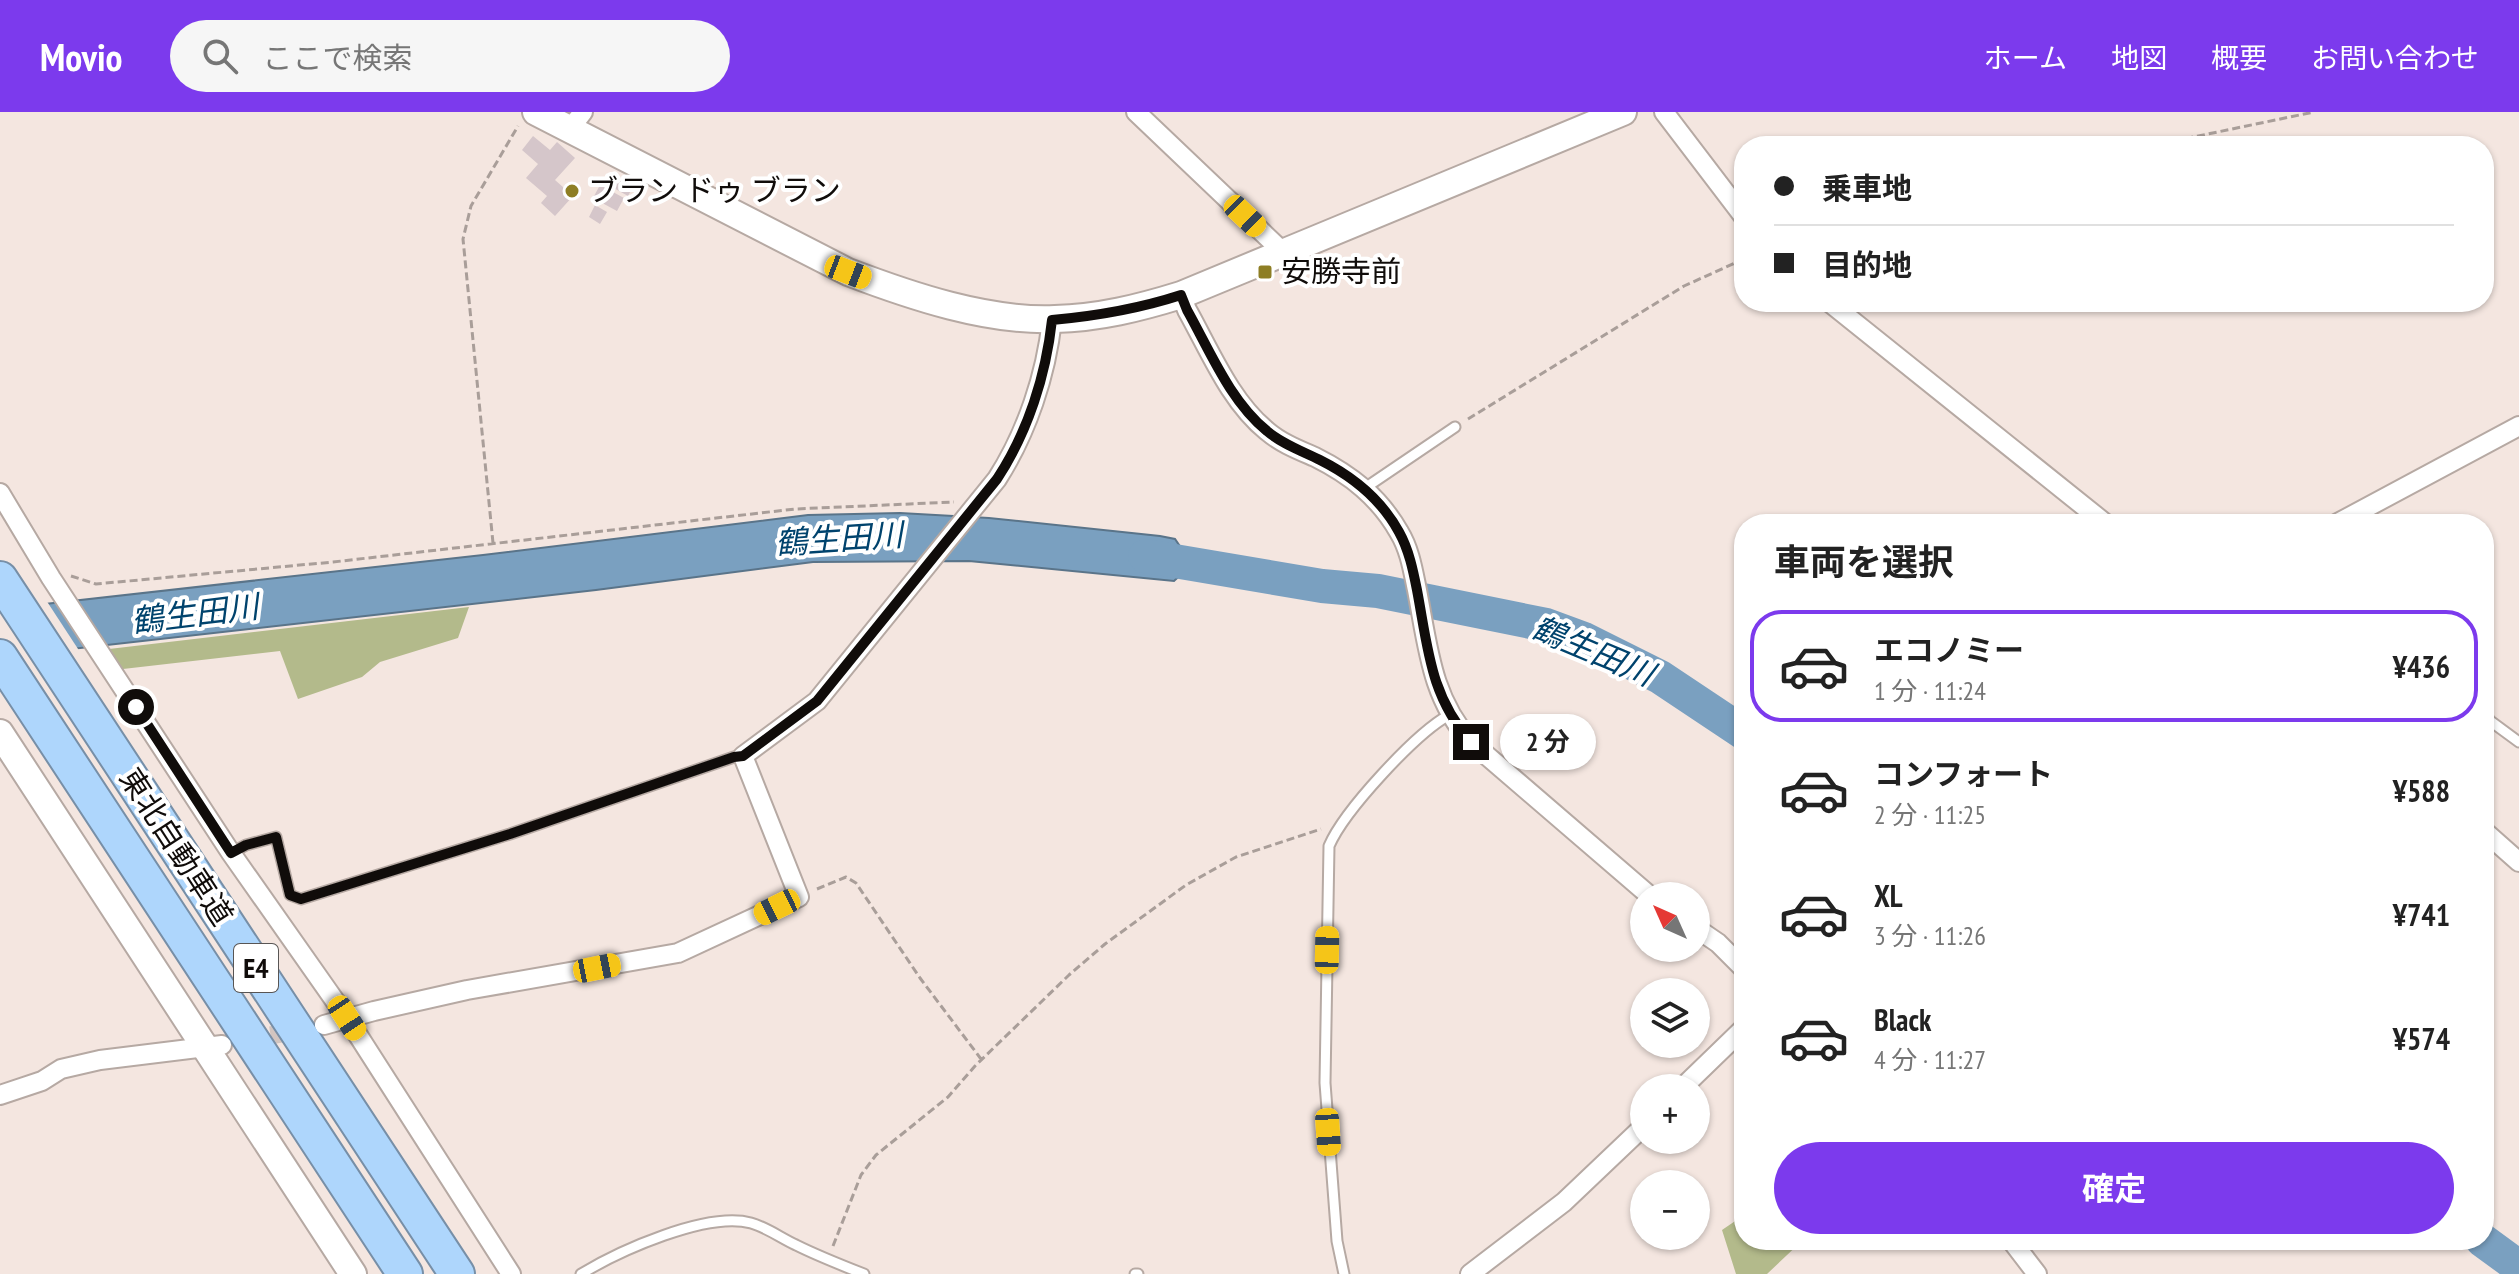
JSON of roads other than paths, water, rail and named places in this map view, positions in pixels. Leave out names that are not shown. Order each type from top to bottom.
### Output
[{"type":"highway","name":"東北自動車道","points":[[0,579],[457,1274]]},
{"type":"highway","name":"東北自動車道","points":[[3,661],[405,1274]]},
{"type":"street","points":[[1136,112],[1283,252]]},
{"type":"street","points":[[527,119],[576,121],[848,272],[896,290],[951,305],[1052,320],[1137,309],[1181,295],[1593,116],[1623,112]]},
{"type":"street","points":[[1664,112],[1734,204]]},
{"type":"street","points":[[1181,295],[1238,400],[1253,417],[1267,431],[1365,488],[1400,533],[1413,572],[1437,689],[1449,715],[1471,742],[1634,882]]},
{"type":"street","points":[[1841,312],[2094,514]]},
{"type":"street","points":[[324,1025],[467,990],[678,953],[799,897],[743,756],[817,701],[997,479],[1019,441],[1041,377],[1052,320]]},
{"type":"street","points":[[2369,514],[2519,426]]},
{"type":"street","points":[[0,493],[54,582],[231,853],[347,1018],[511,1274]]},
{"type":"street","points":[[0,733],[212,1045],[353,1274]]},
{"type":"street","points":[[2494,840],[2519,862]]},
{"type":"street","points":[[1710,938],[1734,959]]},
{"type":"street","points":[[1696,1074],[1734,1038]]},
{"type":"street","points":[[0,1095],[42,1081],[61,1069],[100,1060],[212,1045]]},
{"type":"street","points":[[1470,1274],[1564,1202],[1630,1139]]},
{"type":"street","points":[[2019,1250],[2037,1274]]},
{"type":"lane","points":[[1365,488],[1455,427]]},
{"type":"lane","points":[[1344,1274],[1337,1241],[1325,1083],[1329,846],[1346,815],[1426,730],[1449,715]]},
{"type":"lane","points":[[2494,724],[2519,742]]},
{"type":"lane","points":[[231,853],[246,845],[276,837],[290,895],[301,899],[510,834],[743,756]]},
{"type":"lane","points":[[581,1274],[633,1246],[693,1227],[731,1220],[752,1223],[825,1259],[864,1274]]},
{"type":"water","points":[[900,513],[989,518],[1160,536],[1175,539],[1192,564],[1174,581],[969,561],[813,562],[596,590],[0,657],[0,609],[808,515]]},
{"type":"waterway","name":"鶴生田川","points":[[1145,556],[1322,586],[1378,591],[1546,625],[1584,639],[1660,677],[1734,726]]},
{"type":"waterway","name":"鶴生田川","points":[[2494,1249],[2519,1267]]},
{"type":"tunnel","points":[[244,1040],[302,1030]]},
{"type":"place","name":"ブラン ドゥ ブラン","points":[[572,191]]},
{"type":"place","name":"安勝寺前","points":[[1265,272]]}]
